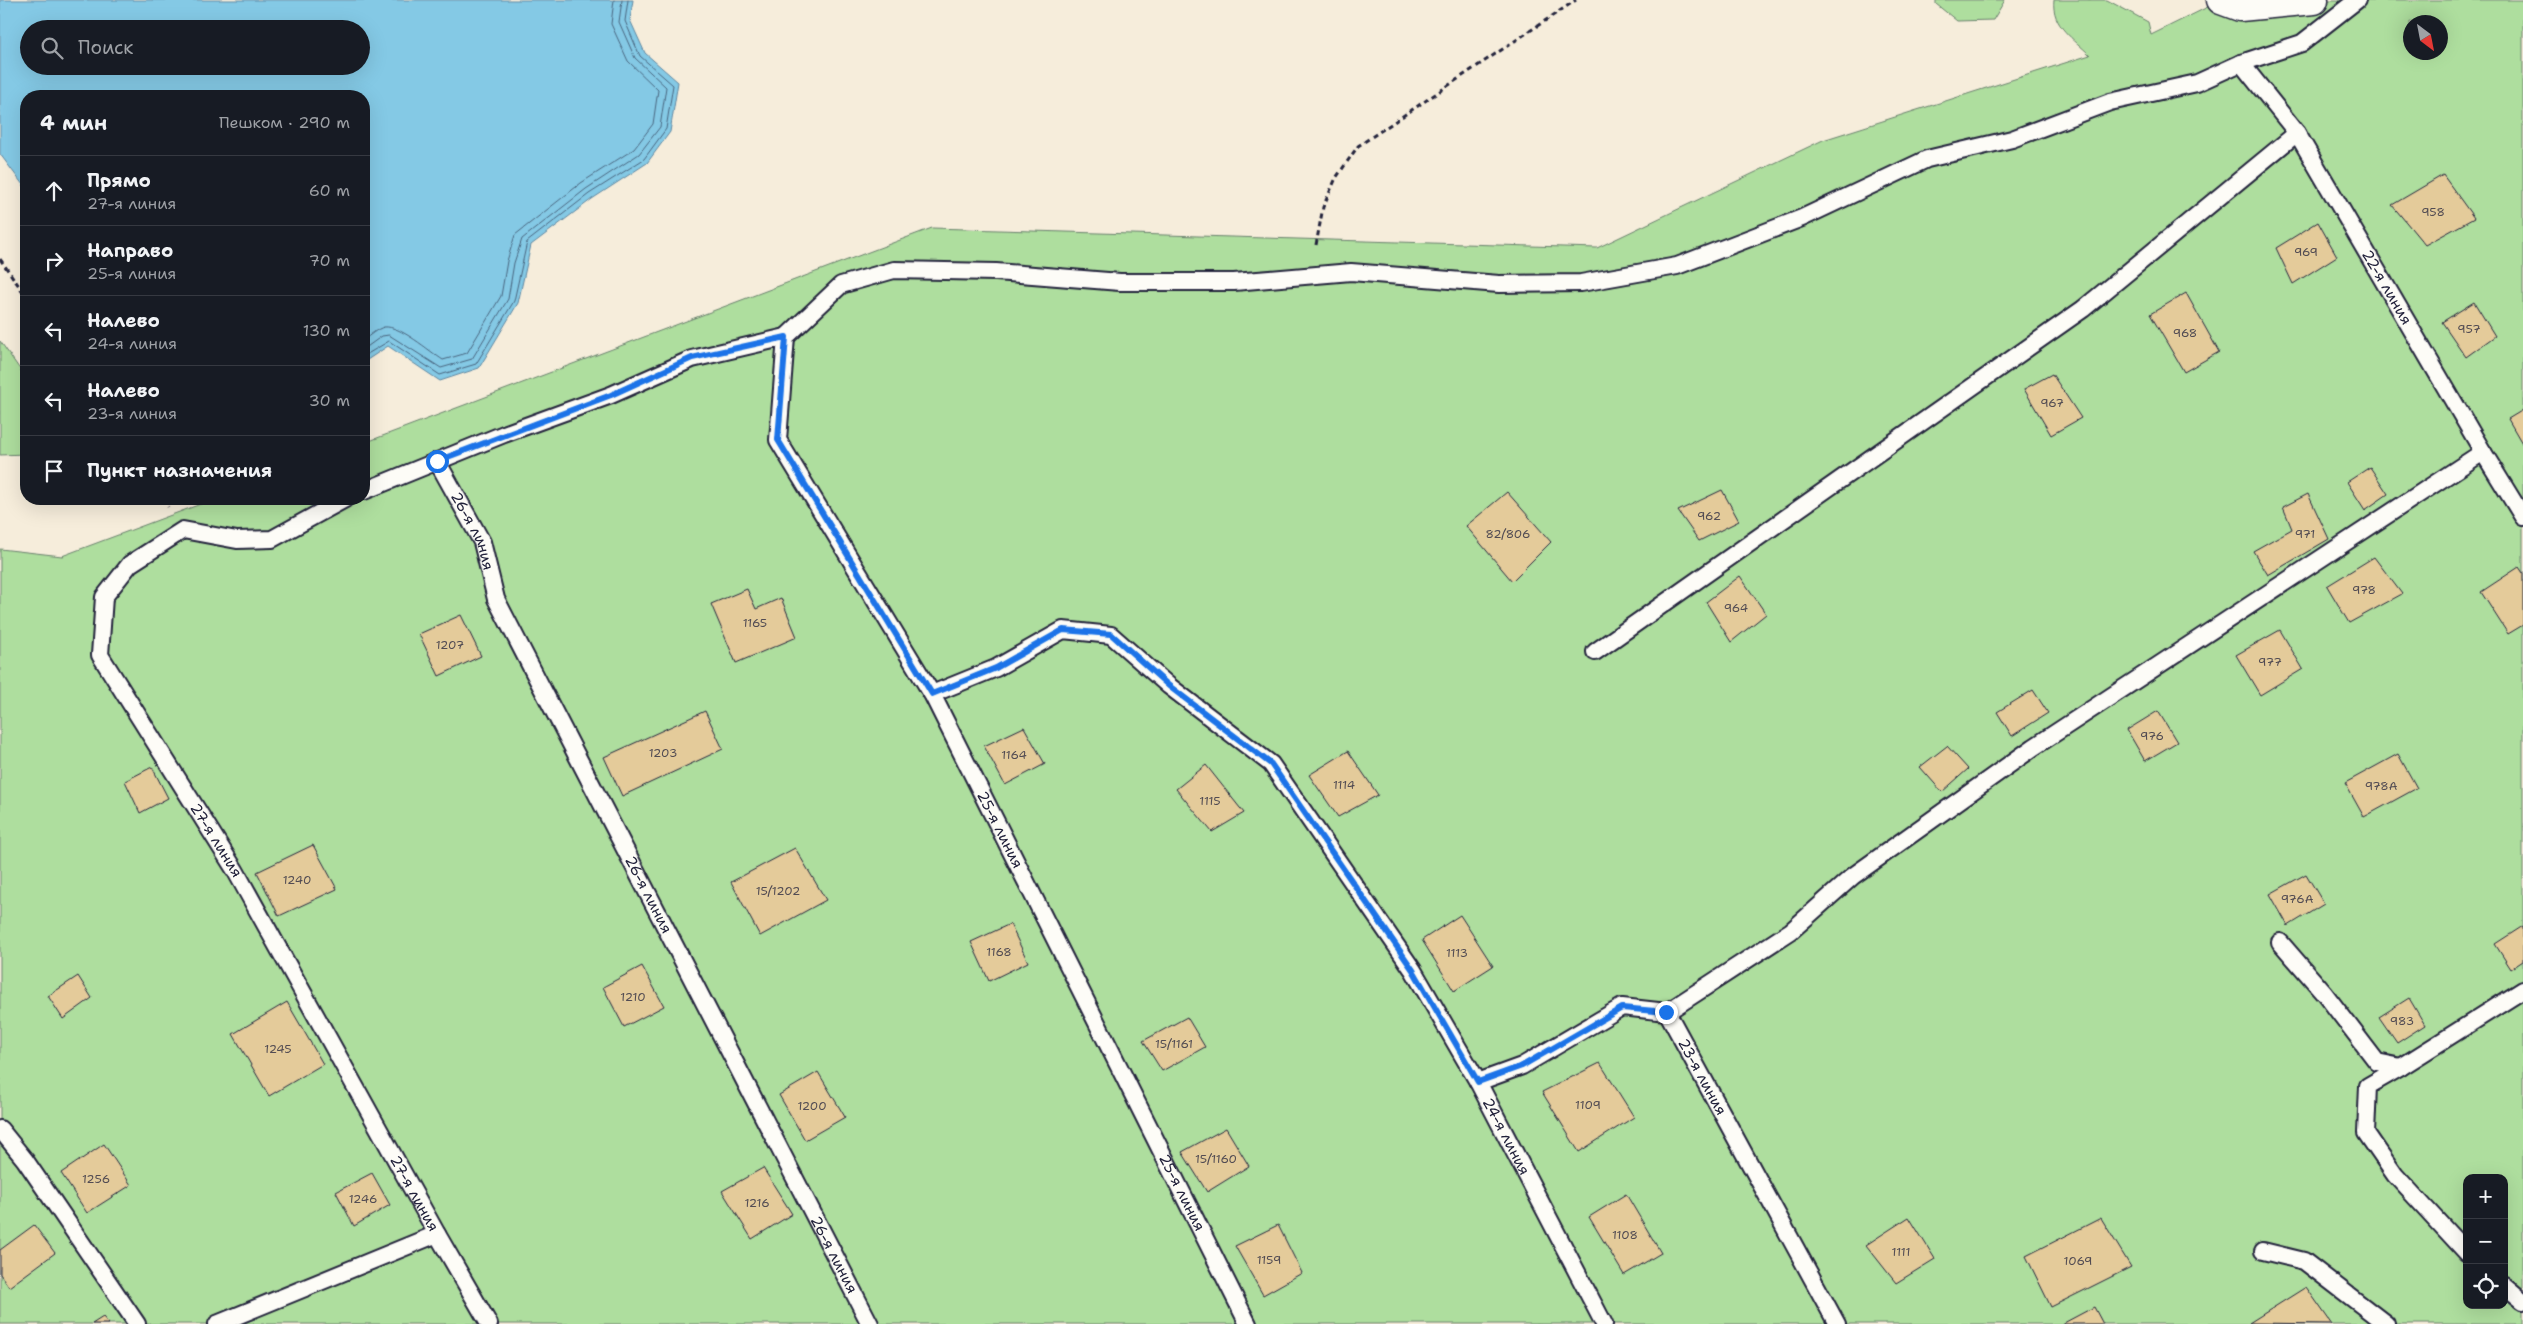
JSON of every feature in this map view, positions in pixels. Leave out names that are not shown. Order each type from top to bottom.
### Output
[{"type":"street","points":[[2221,0],[2240,7],[2314,0]]},
{"type":"lane","points":[[370,489],[611,395],[692,358],[786,337],[841,285],[894,270],[996,272],[1120,282],[1234,282],[1351,272],[1499,284],[1580,283],[1677,266],[1802,218],[1927,160],[2012,139],[2110,102],[2197,83],[2241,63],[2302,43],[2357,0]]},
{"type":"lane","name":"22-я линия","points":[[2241,63],[2297,134],[2482,452],[2523,517]]},
{"type":"lane","points":[[1595,652],[2083,309],[2297,134]]},
{"type":"lane","name":"25-я линия","points":[[786,337],[778,440],[932,694],[1248,1324]]},
{"type":"lane","points":[[1478,1082],[1522,1066],[1622,1008],[1666,1012],[1791,931],[1853,876],[2034,747],[2482,452]]},
{"type":"lane","name":"26-я линия","points":[[437,461],[482,542],[496,599],[870,1324]]},
{"type":"lane","name":"27-я линия","points":[[334,505],[272,539],[236,540],[183,530],[130,564],[104,597],[100,655],[234,870],[489,1324]]},
{"type":"lane","name":"24-я линия","points":[[932,694],[996,668],[1063,630],[1111,634],[1169,686],[1271,764],[1413,970],[1478,1082],[1604,1324]]},
{"type":"lane","points":[[2280,942],[2325,994],[2377,1062],[2401,1066]]},
{"type":"lane","points":[[2463,1249],[2395,1175],[2366,1133],[2368,1086],[2523,990]]},
{"type":"lane","name":"23-я линия","points":[[1666,1012],[1837,1324]]},
{"type":"lane","points":[[0,1129],[25,1160],[136,1324]]},
{"type":"lane","points":[[217,1324],[437,1234]]},
{"type":"lane","points":[[2263,1251],[2304,1260],[2386,1324]]},
{"type":"lane","points":[[2508,1288],[2523,1301]]},
{"type":"path","points":[[1310,276],[1322,207],[1336,178],[1358,146],[1576,0]]},
{"type":"path","points":[[0,259],[20,287]]},
{"type":"green space","points":[[1936,0],[2005,0],[1993,20],[1957,21],[1936,4]]},
{"type":"green space","points":[[2054,0],[2107,0],[2148,22],[2151,35],[2222,0],[2523,0],[2523,1324],[0,1324],[0,549],[62,556],[198,505],[370,505],[370,441],[932,228],[1597,248],[1823,140],[2090,55],[2060,25],[2054,9]]},
{"type":"green space","points":[[0,341],[20,369],[20,454],[0,455]]},
{"type":"water","points":[[0,0],[633,0],[630,20],[645,53],[678,82],[670,132],[647,163],[592,199],[531,245],[518,303],[479,368],[440,381],[388,346],[370,358],[370,90],[20,90],[20,181],[0,154]]},
{"type":"building","points":[[2443,175],[2474,218],[2425,245],[2392,205]]},
{"type":"building","points":[[2318,222],[2337,256],[2293,284],[2276,248]]},
{"type":"building","points":[[2186,293],[2219,352],[2184,372],[2150,314]]},
{"type":"building","points":[[2474,302],[2495,336],[2466,357],[2442,322]]},
{"type":"building","points":[[2052,374],[2081,418],[2051,435],[2024,389]]},
{"type":"building","points":[[2523,410],[2523,445],[2508,419]]},
{"type":"building","points":[[2370,467],[2388,494],[2365,510],[2347,482]]},
{"type":"building","points":[[1722,490],[1739,521],[1699,541],[1678,511]]},
{"type":"building","points":[[1507,492],[1551,542],[1512,581],[1466,526]]},
{"type":"building","points":[[2308,494],[2329,539],[2268,575],[2253,551],[2292,529],[2283,507]]},
{"type":"building","points":[[2374,557],[2402,594],[2349,623],[2327,586]]},
{"type":"building","points":[[2519,567],[2523,573],[2523,625],[2508,634],[2481,592]]},
{"type":"building","points":[[1740,576],[1766,614],[1731,642],[1706,602]]},
{"type":"building","points":[[747,589],[756,609],[781,598],[797,637],[736,663],[711,604]]},
{"type":"building","points":[[461,615],[481,656],[439,676],[419,634]]},
{"type":"building","points":[[2280,630],[2303,669],[2260,695],[2236,655]]},
{"type":"building","points":[[2033,690],[2048,713],[2012,736],[1997,712]]},
{"type":"building","points":[[705,711],[723,749],[622,796],[604,757]]},
{"type":"building","points":[[2158,711],[2177,742],[2145,761],[2127,730]]},
{"type":"building","points":[[1024,727],[1045,764],[1005,785],[984,746]]},
{"type":"building","points":[[1947,746],[1968,769],[1942,792],[1920,767]]},
{"type":"building","points":[[1348,751],[1378,795],[1338,817],[1309,775]]},
{"type":"building","points":[[2398,754],[2417,788],[2364,817],[2345,783]]},
{"type":"building","points":[[1206,765],[1244,813],[1212,832],[1176,789]]},
{"type":"building","points":[[152,767],[168,798],[140,813],[125,781]]},
{"type":"building","points":[[313,845],[337,889],[279,916],[257,872]]},
{"type":"building","points":[[795,848],[826,900],[760,936],[731,882]]},
{"type":"building","points":[[2306,874],[2324,904],[2288,926],[2270,894]]},
{"type":"building","points":[[1460,915],[1493,966],[1454,991],[1422,940]]},
{"type":"building","points":[[1010,924],[1028,962],[989,981],[971,942]]},
{"type":"building","points":[[2523,926],[2523,961],[2511,969],[2495,944]]},
{"type":"building","points":[[642,966],[664,1006],[624,1027],[603,987]]},
{"type":"building","points":[[78,976],[92,998],[63,1019],[48,996]]},
{"type":"building","points":[[2409,998],[2425,1025],[2397,1043],[2379,1017]]},
{"type":"building","points":[[287,1002],[323,1064],[269,1096],[233,1034]]},
{"type":"building","points":[[1187,1017],[1205,1047],[1162,1071],[1143,1041]]},
{"type":"building","points":[[1600,1063],[1634,1117],[1579,1152],[1542,1092]]},
{"type":"building","points":[[818,1072],[845,1117],[805,1140],[779,1095]]},
{"type":"building","points":[[1226,1128],[1249,1166],[1207,1192],[1182,1152]]},
{"type":"building","points":[[104,1144],[131,1185],[87,1213],[61,1173]]},
{"type":"building","points":[[763,1168],[792,1214],[752,1239],[722,1191]]},
{"type":"building","points":[[372,1173],[390,1205],[354,1226],[336,1192]]},
{"type":"building","points":[[1626,1194],[1661,1253],[1624,1275],[1589,1217]]},
{"type":"building","points":[[1909,1217],[1935,1259],[1896,1283],[1866,1245]]},
{"type":"building","points":[[2101,1218],[2131,1267],[2051,1307],[2026,1256]]},
{"type":"building","points":[[34,1225],[55,1253],[9,1287],[0,1274],[0,1250]]},
{"type":"building","points":[[1278,1225],[1302,1273],[1263,1295],[1235,1246]]},
{"type":"building","points":[[2306,1287],[2332,1324],[2249,1323]]},
{"type":"building","points":[[2094,1307],[2103,1324],[2062,1324]]},
{"type":"building","points":[[103,1317],[109,1324],[92,1324]]},
{"type":"route","points":[[437,461],[611,395],[692,358],[786,337],[778,440],[932,694],[996,668],[1063,630],[1111,634],[1169,686],[1271,764],[1413,970],[1478,1082],[1522,1066],[1622,1008],[1666,1012]]}]
